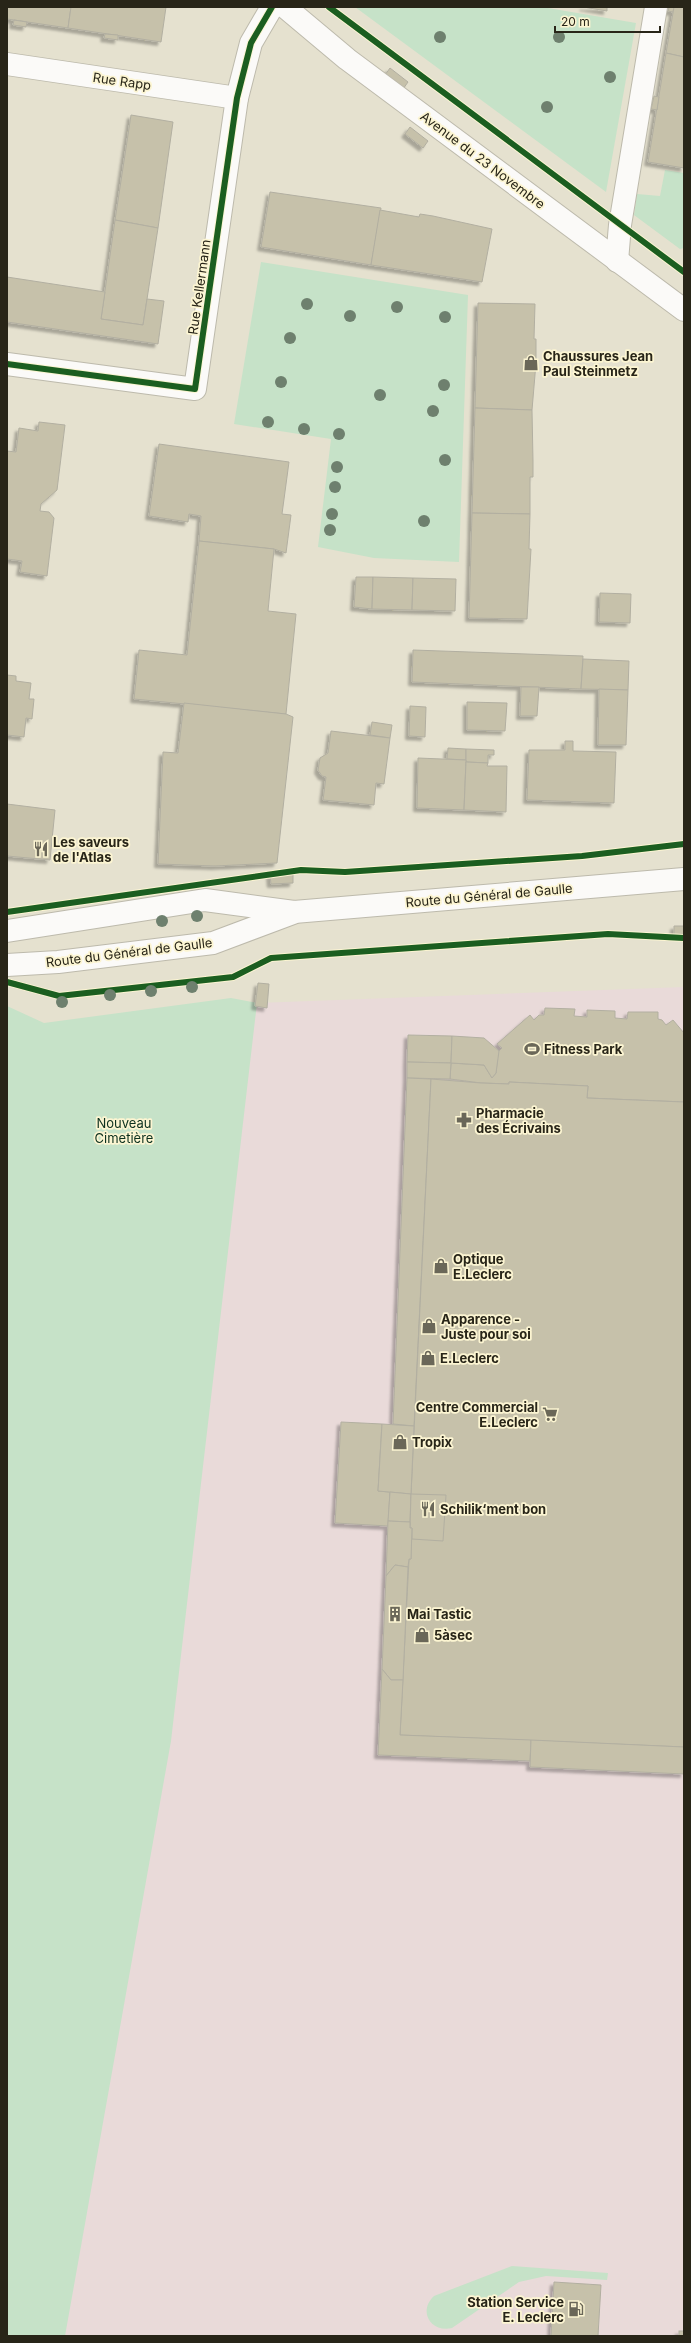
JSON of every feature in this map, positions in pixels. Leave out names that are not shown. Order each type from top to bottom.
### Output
[{"type":"street","name":"Rue Kellermann","points":[[7,364],[195,389],[237,98],[251,43],[272,7]]},
{"type":"street","name":"Avenue du 23 Novembre","points":[[285,7],[347,59],[684,310]]},
{"type":"street","points":[[617,261],[620,225],[656,7]]},
{"type":"street","name":"Rue Rapp","points":[[7,64],[237,98]]},
{"type":"street","name":"Route du Général de Gaulle","points":[[7,931],[205,900],[294,912],[584,886],[684,879]]},
{"type":"street","name":"Route du Général de Gaulle","points":[[7,965],[58,962],[213,943],[294,912]]},
{"type":"shaded area","points":[[684,987],[684,2336],[57,2336],[257,1003]]},
{"type":"green space","points":[[355,7],[542,7],[636,23],[606,192]]},
{"type":"green space","points":[[665,170],[684,173],[684,248],[680,249],[634,215],[637,194],[660,196]]},
{"type":"green space","points":[[261,262],[468,295],[459,562],[374,558],[318,547],[331,439],[234,424]]},
{"type":"green space","name":"Nouveau Cimetière","points":[[231,998],[257,1003],[171,1741],[65,2336],[7,2336],[7,1006],[44,1023]]},
{"type":"green space","points":[[512,2266],[608,2273],[607,2280],[546,2276],[519,2282],[452,2328],[445,2329],[438,2327],[429,2320],[427,2308],[429,2302],[434,2296]]},
{"type":"building","points":[[7,7],[71,7],[68,28],[7,19]]},
{"type":"building","points":[[71,7],[166,7],[161,42],[68,28]]},
{"type":"building","points":[[583,7],[607,7],[607,11]]},
{"type":"building","points":[[669,7],[674,7],[673,12],[668,11]]},
{"type":"building","points":[[674,7],[684,7],[684,57],[666,53]]},
{"type":"building","points":[[14,20],[27,22],[26,27],[13,25]]},
{"type":"building","points":[[105,34],[118,35],[118,40],[104,38]]},
{"type":"building","points":[[666,53],[684,57],[684,168],[648,162]]},
{"type":"building","points":[[390,68],[408,82],[403,89],[385,75]]},
{"type":"building","points":[[654,96],[659,97],[657,110],[651,109]]},
{"type":"building","points":[[131,115],[173,122],[158,228],[115,220]]},
{"type":"building","points":[[410,127],[428,141],[423,148],[405,134]]},
{"type":"building","points":[[270,192],[381,208],[371,265],[261,247]]},
{"type":"building","points":[[380,210],[419,217],[420,214],[433,216],[492,229],[482,282],[371,265]]},
{"type":"building","points":[[115,220],[158,228],[143,325],[101,319]]},
{"type":"building","points":[[7,277],[105,292],[101,319],[143,325],[147,299],[164,301],[158,344],[7,322]]},
{"type":"building","points":[[478,303],[535,304],[534,339],[536,339],[536,363],[532,410],[475,408]]},
{"type":"building","points":[[475,408],[532,410],[533,477],[530,477],[530,514],[472,513]]},
{"type":"building","points":[[39,422],[65,425],[57,490],[41,504],[40,511],[49,512],[54,518],[47,576],[20,572],[22,561],[7,559],[7,451],[16,452],[19,428],[38,431]]},
{"type":"building","points":[[159,444],[289,462],[282,514],[291,515],[286,553],[274,549],[199,541],[201,516],[189,514],[188,522],[149,516]]},
{"type":"building","points":[[472,513],[530,514],[529,549],[531,549],[527,619],[469,618]]},
{"type":"building","points":[[199,541],[274,549],[268,611],[296,614],[286,714],[134,699],[139,650],[187,655]]},
{"type":"building","points":[[356,577],[373,577],[372,609],[354,607]]},
{"type":"building","points":[[373,577],[413,578],[412,610],[372,609]]},
{"type":"building","points":[[413,578],[456,579],[455,611],[412,610]]},
{"type":"building","points":[[600,593],[631,594],[630,623],[599,622]]},
{"type":"building","points":[[413,650],[583,656],[581,689],[412,682]]},
{"type":"building","points":[[583,659],[629,661],[628,690],[581,689]]},
{"type":"building","points":[[7,675],[16,676],[16,681],[31,683],[29,699],[34,699],[32,719],[26,718],[24,737],[7,735]]},
{"type":"building","points":[[521,687],[539,687],[537,716],[520,716]]},
{"type":"building","points":[[599,689],[628,690],[626,745],[598,745]]},
{"type":"building","points":[[467,702],[507,703],[505,731],[467,730]]},
{"type":"building","points":[[184,703],[286,714],[293,717],[277,863],[215,866],[158,864],[163,752],[178,753]]},
{"type":"building","points":[[410,706],[426,707],[425,737],[409,736]]},
{"type":"building","points":[[372,722],[392,725],[390,738],[370,735]]},
{"type":"building","points":[[331,731],[390,738],[384,784],[376,783],[374,805],[323,800],[326,777],[322,776],[318,770],[320,758],[328,753]]},
{"type":"building","points":[[565,741],[573,741],[573,751],[616,752],[614,803],[527,800],[529,750],[565,750]]},
{"type":"building","points":[[448,748],[466,749],[466,760],[447,759]]},
{"type":"building","points":[[466,749],[494,750],[494,755],[488,755],[488,763],[466,762]]},
{"type":"building","points":[[418,758],[466,760],[464,810],[417,808]]},
{"type":"building","points":[[466,762],[488,763],[487,766],[507,766],[506,812],[464,810]]},
{"type":"building","points":[[7,804],[55,810],[50,860],[7,856]]},
{"type":"building","points":[[293,874],[293,883],[271,884],[270,875]]},
{"type":"building","points":[[674,926],[684,926],[684,934],[674,935]]},
{"type":"building","points":[[258,983],[269,984],[267,1008],[255,1006]]},
{"type":"building","points":[[545,1008],[575,1009],[574,1016],[587,1017],[587,1010],[615,1011],[615,1018],[627,1019],[628,1012],[658,1012],[658,1019],[662,1020],[666,1025],[673,1020],[684,1033],[684,1102],[587,1098],[588,1086],[509,1082],[509,1084],[481,1083],[450,1079],[451,1063],[484,1065],[492,1078],[496,1073],[498,1052],[502,1048],[497,1044],[530,1015],[534,1020],[539,1015],[544,1015]]},
{"type":"building","points":[[408,1035],[452,1036],[451,1063],[407,1062]]},
{"type":"building","points":[[452,1036],[484,1038],[499,1051],[496,1073],[492,1078],[484,1065],[451,1063]]},
{"type":"building","points":[[407,1062],[451,1063],[450,1079],[407,1078]]},
{"type":"building","points":[[407,1078],[431,1079],[414,1426],[393,1424]]},
{"type":"building","name":"Centre Commercial E.Leclerc","points":[[431,1079],[481,1083],[509,1084],[509,1082],[588,1086],[587,1098],[684,1102],[684,1747],[400,1735],[409,1559],[411,1559],[411,1494]]},
{"type":"building","points":[[341,1422],[382,1424],[378,1491],[390,1492],[388,1526],[335,1523]]},
{"type":"building","points":[[382,1424],[414,1426],[411,1494],[378,1491]]},
{"type":"building","points":[[390,1492],[411,1494],[410,1522],[388,1521]]},
{"type":"building","name":"Schilik‘ment bon","points":[[411,1494],[446,1495],[443,1541],[412,1539],[412,1528],[410,1528]]},
{"type":"building","points":[[388,1521],[410,1522],[410,1528],[412,1528],[411,1559],[409,1559],[408,1567],[395,1565],[386,1576]]},
{"type":"building","name":"Mai Tastic","points":[[395,1565],[408,1567],[403,1680],[391,1680],[382,1669],[386,1576]]},
{"type":"building","points":[[382,1669],[391,1680],[403,1680],[400,1735],[531,1740],[530,1761],[378,1755]]},
{"type":"building","points":[[531,1740],[684,1747],[684,1774],[530,1767]]},
{"type":"building","name":"Station Service E. Leclerc","points":[[554,2282],[601,2285],[598,2336],[551,2336]]},
{"type":"building","points":[[679,2331],[684,2331],[684,2336],[679,2336]]},
{"type":"cycle path","points":[[7,364],[195,389],[237,98],[251,43],[272,7]]},
{"type":"cycle path","points":[[329,7],[684,272]]},
{"type":"cycle path","points":[[7,912],[301,870],[345,872],[582,856],[684,844]]},
{"type":"cycle path","points":[[7,982],[59,996],[233,977],[271,958],[608,934],[684,938]]},
{"type":"place","name":"Chaussures Jean Paul Steinmetz","points":[[531,363]]},
{"type":"place","name":"Les saveurs de l'Atlas","points":[[41,849]]},
{"type":"place","name":"Fitness Park","points":[[532,1049]]},
{"type":"place","name":"Pharmacie des Écrivains","points":[[464,1120]]},
{"type":"place","name":"Optique E.Leclerc","points":[[441,1266]]},
{"type":"place","name":"Apparence - Juste pour soi","points":[[429,1326]]},
{"type":"place","name":"E.Leclerc","points":[[428,1358]]},
{"type":"place","name":"Centre Commercial E.Leclerc","points":[[550,1414]]},
{"type":"place","name":"Tropix","points":[[400,1442]]},
{"type":"place","name":"Schilik‘ment bon","points":[[428,1509]]},
{"type":"place","name":"Mai Tastic","points":[[395,1614]]},
{"type":"place","name":"5àsec","points":[[422,1635]]},
{"type":"place","name":"Station Service E. Leclerc","points":[[576,2309]]}]
